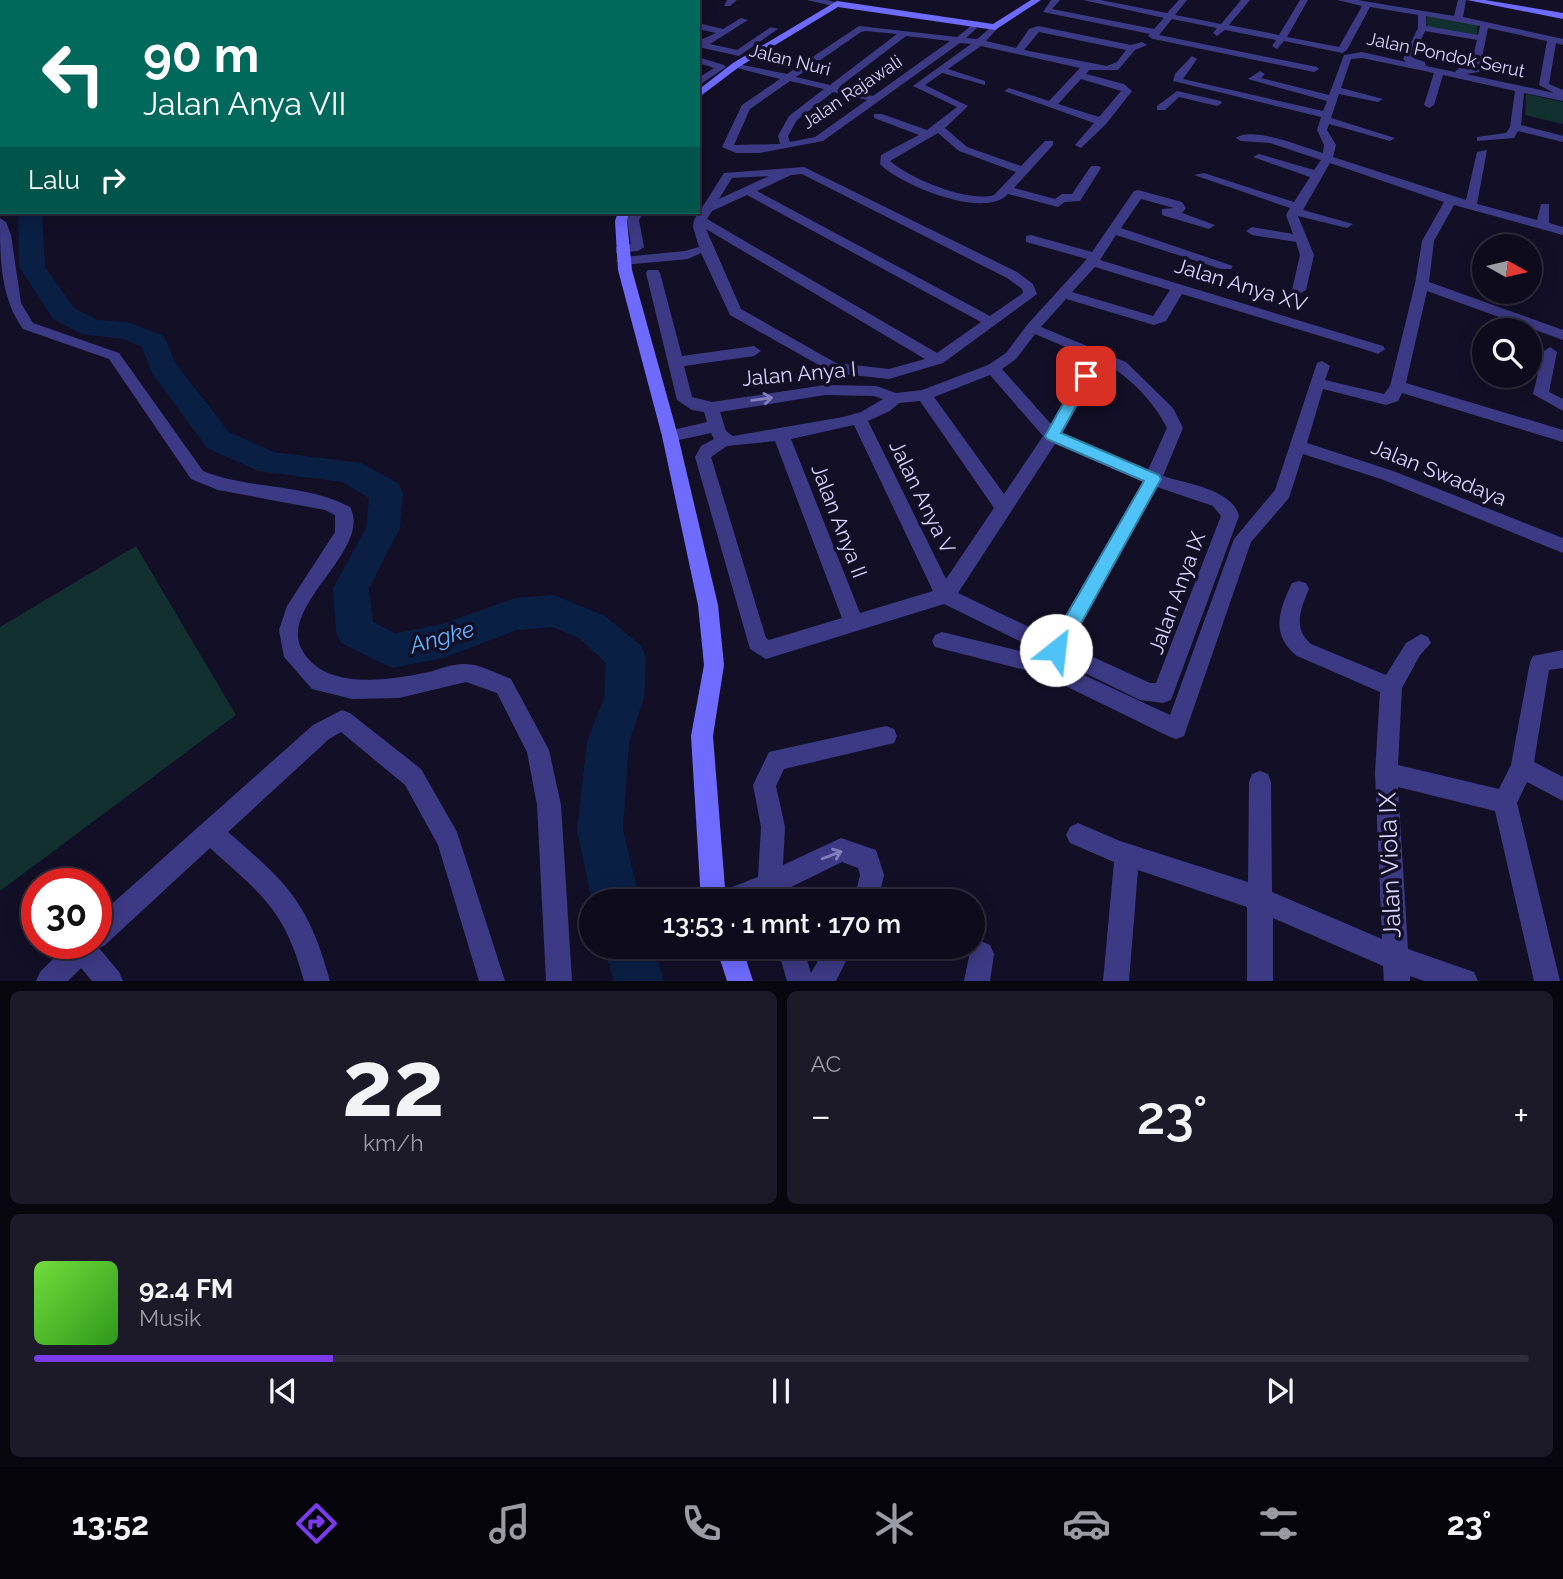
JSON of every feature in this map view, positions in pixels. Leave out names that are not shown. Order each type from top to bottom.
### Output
[{"type":"street","points":[[811,0],[995,27]]},
{"type":"street","points":[[1037,0],[995,27],[979,43],[918,87],[963,106],[939,128],[885,157],[884,162],[889,167],[969,201],[989,203],[1006,190],[1049,143]]},
{"type":"street","points":[[1056,0],[1046,10],[1155,32]]},
{"type":"street","points":[[1087,0],[1343,48],[1367,4]]},
{"type":"street","points":[[1183,0],[1153,36],[1314,69]]},
{"type":"street","points":[[1206,47],[1246,0]]},
{"type":"street","points":[[1265,59],[1285,36],[1304,0]]},
{"type":"street","points":[[1342,0],[1485,24],[1563,41]]},
{"type":"street","points":[[1458,19],[1462,0]]},
{"type":"street","points":[[1471,0],[1563,13]]},
{"type":"street","points":[[1502,0],[1553,8],[1563,13]]},
{"type":"street","points":[[1553,8],[1563,1]]},
{"type":"street","points":[[705,59],[738,60],[837,4]]},
{"type":"street","points":[[1422,13],[1422,28],[1409,61],[1472,73],[1485,24]]},
{"type":"street","points":[[977,24],[987,18]]},
{"type":"street","points":[[700,45],[744,20]]},
{"type":"street","points":[[701,22],[724,32]]},
{"type":"street","name":"Jalan Rajawali","points":[[789,78],[746,107],[728,147],[732,150],[786,146],[819,139],[977,24]]},
{"type":"street","points":[[789,78],[859,29],[869,28],[1019,51],[1142,46]]},
{"type":"street","points":[[1422,28],[1481,38]]},
{"type":"street","points":[[700,93],[774,29]]},
{"type":"street","points":[[1019,51],[1032,32],[1038,29],[1079,50],[1087,66]]},
{"type":"street","points":[[786,146],[783,136],[793,117],[904,33]]},
{"type":"street","points":[[1552,38],[1544,85],[1563,95]]},
{"type":"street","points":[[700,45],[723,50],[738,60]]},
{"type":"street","points":[[1087,66],[1115,68],[1131,48]]},
{"type":"street","points":[[705,59],[723,50]]},
{"type":"street","name":"Jalan Pondok Serut","points":[[1327,159],[1330,145],[1322,130],[1347,57],[1352,54],[1563,95]]},
{"type":"street","points":[[700,82],[720,67],[705,59]]},
{"type":"street","points":[[1192,59],[1178,76],[1178,81],[1390,138]]},
{"type":"street","name":"Jalan Nuri","points":[[738,60],[789,78],[876,99]]},
{"type":"street","points":[[1051,105],[1087,66]]},
{"type":"street","points":[[942,71],[981,83]]},
{"type":"street","points":[[1429,105],[1440,71]]},
{"type":"street","points":[[1260,74],[1253,79],[1334,95],[1378,99]]},
{"type":"street","points":[[1079,75],[1120,86],[1127,91],[1081,145]]},
{"type":"street","points":[[1471,205],[1482,146],[1506,138],[1515,127],[1520,88]]},
{"type":"street","points":[[1009,91],[1102,122]]},
{"type":"street","points":[[1161,108],[1177,94],[1227,105]]},
{"type":"street","points":[[1252,110],[1325,120]]},
{"type":"street","points":[[878,116],[927,134]]},
{"type":"street","points":[[1515,127],[1563,139]]},
{"type":"street","points":[[939,128],[964,149],[1022,170]]},
{"type":"street","points":[[1241,138],[1271,140],[1451,200],[1563,231]]},
{"type":"street","points":[[1259,158],[1317,175]]},
{"type":"street","points":[[1299,290],[1307,255],[1303,239],[1294,224],[1297,209],[1327,159]]},
{"type":"street","points":[[1006,190],[1058,203],[1062,198],[1076,198],[1095,168]]},
{"type":"street","points":[[804,170],[1012,275],[1028,287],[1030,294],[938,360],[889,374],[833,368],[735,312],[701,250],[703,214],[728,175],[788,172],[804,170]]},
{"type":"street","points":[[703,214],[788,172]]},
{"type":"street","points":[[1200,174],[1347,224]]},
{"type":"street","points":[[749,191],[991,322]]},
{"type":"street","points":[[670,436],[720,433],[733,442],[781,435],[859,418],[889,406],[895,398],[924,395],[993,368],[1011,356],[1032,328],[1094,260],[1136,198],[1209,225]]},
{"type":"street","points":[[942,641],[1045,666],[1176,729],[1242,539],[1283,493],[1319,374],[1385,400],[1392,397],[1398,386],[1422,284],[1428,241],[1451,200]]},
{"type":"street","points":[[1542,226],[1545,207]]},
{"type":"street","points":[[623,214],[621,221],[622,255],[670,436],[708,606],[714,665],[702,736],[714,889]]},
{"type":"street","points":[[622,255],[638,247],[633,220],[637,214]]},
{"type":"street","points":[[703,214],[938,360]]},
{"type":"street","points":[[0,222],[5,232],[7,265],[18,316],[28,326],[114,356],[197,474],[218,484],[329,504],[344,512],[344,533],[295,612],[289,630],[291,651],[319,682],[352,689],[399,688],[466,673],[504,686],[538,750],[549,805],[559,981]]},
{"type":"street","name":"Jalan Anya XV","points":[[1043,227],[1028,244],[1094,260],[1378,349]]},
{"type":"street","points":[[1113,230],[1226,266]]},
{"type":"street","points":[[1252,231],[1303,239]]},
{"type":"street","points":[[622,255],[688,255],[701,250]]},
{"type":"street","points":[[653,273],[685,400],[698,406],[713,408],[720,433]]},
{"type":"street","points":[[1422,284],[1563,335]]},
{"type":"street","points":[[1064,294],[1150,321],[1161,318],[1178,288]]},
{"type":"street","points":[[945,596],[1056,650],[1153,479],[1175,428],[1173,419],[1121,365],[1032,328]]},
{"type":"street","points":[[676,362],[754,351]]},
{"type":"street","points":[[1549,352],[1541,394],[1563,405]]},
{"type":"street","points":[[720,433],[703,457],[757,643],[766,650],[945,596],[1052,436],[1097,356]]},
{"type":"street","points":[[993,368],[1052,436],[1153,479]]},
{"type":"street","points":[[1398,386],[1563,436]]},
{"type":"street","name":"Jalan Anya I","points":[[713,408],[825,390],[876,391],[895,398]]},
{"type":"street","points":[[924,395],[1003,507]]},
{"type":"street","name":"Jalan Anya V","points":[[859,418],[945,596]]},
{"type":"street","name":"Jalan Anya II","points":[[781,435],[855,625]]},
{"type":"street","name":"Jalan Swadaya","points":[[1297,446],[1387,475],[1563,546]]},
{"type":"street","name":"Jalan Anya IX","points":[[1056,650],[1148,692],[1163,693],[1230,516],[1228,508],[1219,501],[1153,479]]},
{"type":"street","points":[[1299,589],[1287,615],[1294,642],[1304,650],[1391,687],[1413,649],[1421,643]]},
{"type":"street","points":[[1547,981],[1505,802],[1522,767],[1540,662],[1563,659]]},
{"type":"street","name":"Jalan Viola IX","points":[[1391,687],[1386,773],[1395,969]]},
{"type":"street","points":[[112,922],[321,732],[342,720],[413,777],[449,840],[492,981]]},
{"type":"street","points":[[773,889],[773,827],[764,785],[777,760],[886,736]]},
{"type":"street","points":[[1522,767],[1563,790]]},
{"type":"street","points":[[1386,773],[1505,802]]},
{"type":"street","points":[[1260,782],[1260,981]]},
{"type":"street","points":[[211,833],[279,896],[294,917],[306,944],[317,981]]},
{"type":"street","points":[[1079,835],[1117,850],[1131,859],[1142,858],[1259,899],[1395,969],[1465,981]]},
{"type":"street","points":[[778,889],[841,850],[867,859],[872,875],[869,889]]},
{"type":"street","points":[[1116,981],[1124,867],[1131,859]]},
{"type":"street","points":[[49,981],[72,959]]},
{"type":"street","points":[[97,959],[110,981]]},
{"type":"street","points":[[733,959],[740,981]]},
{"type":"street","points":[[794,959],[800,981]]},
{"type":"street","points":[[821,981],[833,959]]},
{"type":"street","points":[[977,981],[980,959]]},
{"type":"green space","points":[[1427,16],[1477,24],[1477,36],[1426,28]]},
{"type":"green space","points":[[1526,94],[1563,102],[1563,124],[1525,115]]},
{"type":"green space","points":[[136,546],[236,715],[31,868],[21,868],[21,875],[0,891],[0,627]]},
{"type":"waterway","name":"Angke","points":[[30,214],[32,267],[64,314],[92,328],[128,331],[154,342],[162,366],[218,440],[269,463],[349,471],[386,492],[383,528],[351,588],[355,631],[392,651],[443,641],[515,614],[554,611],[592,627],[626,657],[624,698],[608,742],[600,830],[613,889]]},
{"type":"waterway","name":"Angke","points":[[633,959],[639,981]]},
{"type":"route","points":[[1056,650],[1153,479],[1052,436],[1086,376]]}]
